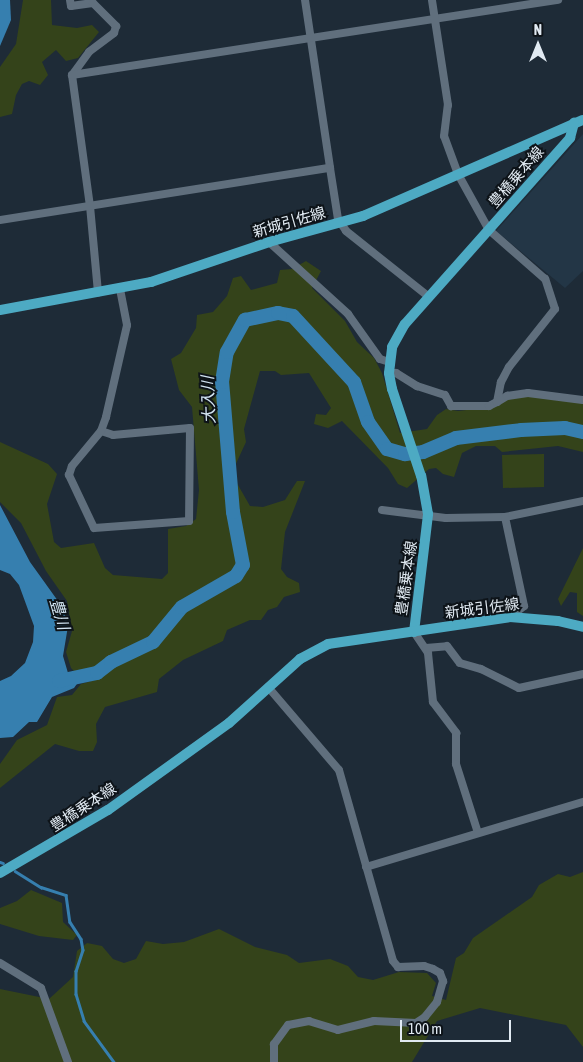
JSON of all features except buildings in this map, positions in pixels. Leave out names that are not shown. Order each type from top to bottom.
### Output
[{"type":"main road","name":"新城引佐線","points":[[0,310],[174,276],[268,242],[363,216],[459,176],[578,121]]},
{"type":"main road","name":"豊橋乗本線","points":[[0,873],[108,810],[229,723],[300,659],[328,644],[414,632],[428,514],[421,476],[406,432],[389,368],[399,333],[570,138],[578,121]]},
{"type":"main road","name":"新城引佐線","points":[[414,632],[510,618],[558,621],[583,627]]},
{"type":"street","points":[[70,0],[71,6],[93,3],[116,26],[114,33],[89,52],[72,76],[90,206],[98,292]]},
{"type":"street","points":[[305,0],[309,39],[339,222],[346,232],[429,297]]},
{"type":"street","points":[[432,0],[448,105],[444,136],[459,176],[489,230],[545,279],[555,309],[509,367],[501,382],[497,402]]},
{"type":"street","points":[[72,76],[558,0]]},
{"type":"street","points":[[0,220],[330,168]]},
{"type":"street","points":[[268,242],[348,314],[380,359],[389,368],[417,386],[445,395],[451,406],[483,406],[497,402],[507,396],[528,393],[583,400]]},
{"type":"street","points":[[101,431],[113,435],[190,428],[189,522],[94,528],[69,474],[72,466],[101,431],[127,325],[120,288]]},
{"type":"street","points":[[382,510],[505,517],[583,501]]},
{"type":"street","points":[[505,517],[524,606],[510,618]]},
{"type":"street","points":[[414,632],[414,638],[426,648],[433,702],[456,733],[456,764],[478,833]]},
{"type":"street","points":[[426,648],[447,646],[460,663],[481,669],[519,688],[583,674]]},
{"type":"street","points":[[268,687],[339,770],[393,961],[398,967],[424,966],[434,969],[440,973],[442,991],[425,1017],[408,1024],[374,1021],[338,1030],[309,1021],[288,1025],[274,1044],[274,1062]]},
{"type":"street","points":[[366,867],[583,802]]},
{"type":"street","points":[[0,963],[41,988],[68,1062]]},
{"type":"shaded area","points":[[583,134],[583,271],[565,288],[496,231]]},
{"type":"green space","points":[[23,0],[51,0],[52,25],[77,28],[92,25],[99,32],[78,58],[66,61],[56,50],[42,62],[48,75],[40,85],[29,81],[22,84],[16,95],[12,114],[0,117],[0,67],[16,44]]},
{"type":"green space","points":[[306,261],[321,271],[312,288],[345,321],[357,342],[374,358],[382,373],[400,433],[427,429],[437,415],[446,409],[458,411],[484,408],[498,399],[524,396],[583,403],[583,452],[558,446],[502,452],[495,446],[476,446],[462,453],[454,477],[443,474],[436,468],[429,469],[407,488],[398,484],[388,468],[342,421],[328,428],[314,424],[316,414],[326,415],[331,408],[309,373],[281,375],[275,371],[260,371],[244,429],[246,442],[234,468],[234,478],[250,506],[263,507],[285,500],[297,481],[305,481],[285,532],[281,569],[287,577],[299,583],[300,592],[284,597],[277,607],[268,610],[261,620],[250,620],[227,630],[223,641],[183,660],[159,679],[157,692],[105,707],[96,724],[97,742],[93,751],[79,751],[55,744],[0,788],[0,764],[17,740],[47,725],[57,697],[72,695],[81,684],[95,680],[89,671],[77,674],[71,668],[66,652],[72,631],[67,601],[46,571],[21,523],[0,502],[0,442],[48,464],[57,474],[47,504],[54,542],[61,548],[94,543],[105,568],[113,575],[162,579],[168,573],[168,529],[186,526],[196,519],[199,490],[192,407],[179,390],[171,359],[181,353],[196,328],[197,315],[213,312],[227,296],[233,278],[241,276],[251,290],[277,283],[280,270],[292,269]]},
{"type":"green space","points":[[544,454],[544,487],[503,488],[502,455]]},
{"type":"green space","points":[[583,548],[583,616],[577,612],[577,593],[570,592],[561,606],[558,599]]},
{"type":"green space","points":[[583,872],[583,1047],[566,1025],[480,1008],[437,1021],[412,1062],[0,1062],[0,989],[49,999],[73,977],[77,951],[87,943],[102,946],[113,959],[124,963],[136,959],[146,941],[163,944],[184,942],[219,929],[255,947],[287,955],[299,963],[330,959],[348,966],[358,977],[373,980],[399,972],[427,973],[436,983],[432,996],[446,1000],[456,958],[464,953],[473,938],[532,897],[539,885],[558,874],[570,877]]},
{"type":"green space","points":[[31,890],[62,903],[63,922],[77,935],[73,940],[39,936],[0,924],[0,908],[17,901]]},
{"type":"water","points":[[0,0],[10,0],[11,20],[0,46]]},
{"type":"water","name":"豊川","points":[[0,505],[30,562],[63,608],[68,626],[63,656],[68,673],[79,681],[74,688],[52,697],[37,722],[29,722],[13,737],[0,738],[0,681],[11,676],[25,663],[33,642],[34,626],[19,585],[10,574],[0,570]]},
{"type":"waterway","name":"大入川","points":[[59,681],[97,673],[111,662],[153,642],[182,607],[236,576],[243,565],[233,512],[222,382],[227,352],[245,320],[278,313],[293,316],[354,382],[368,422],[387,449],[405,454],[423,452],[456,438],[521,430],[565,428],[583,432]]},
{"type":"waterway","points":[[15,871],[41,887],[66,895],[70,922],[81,939],[83,950],[76,971],[76,994],[84,1021],[114,1062]]}]
